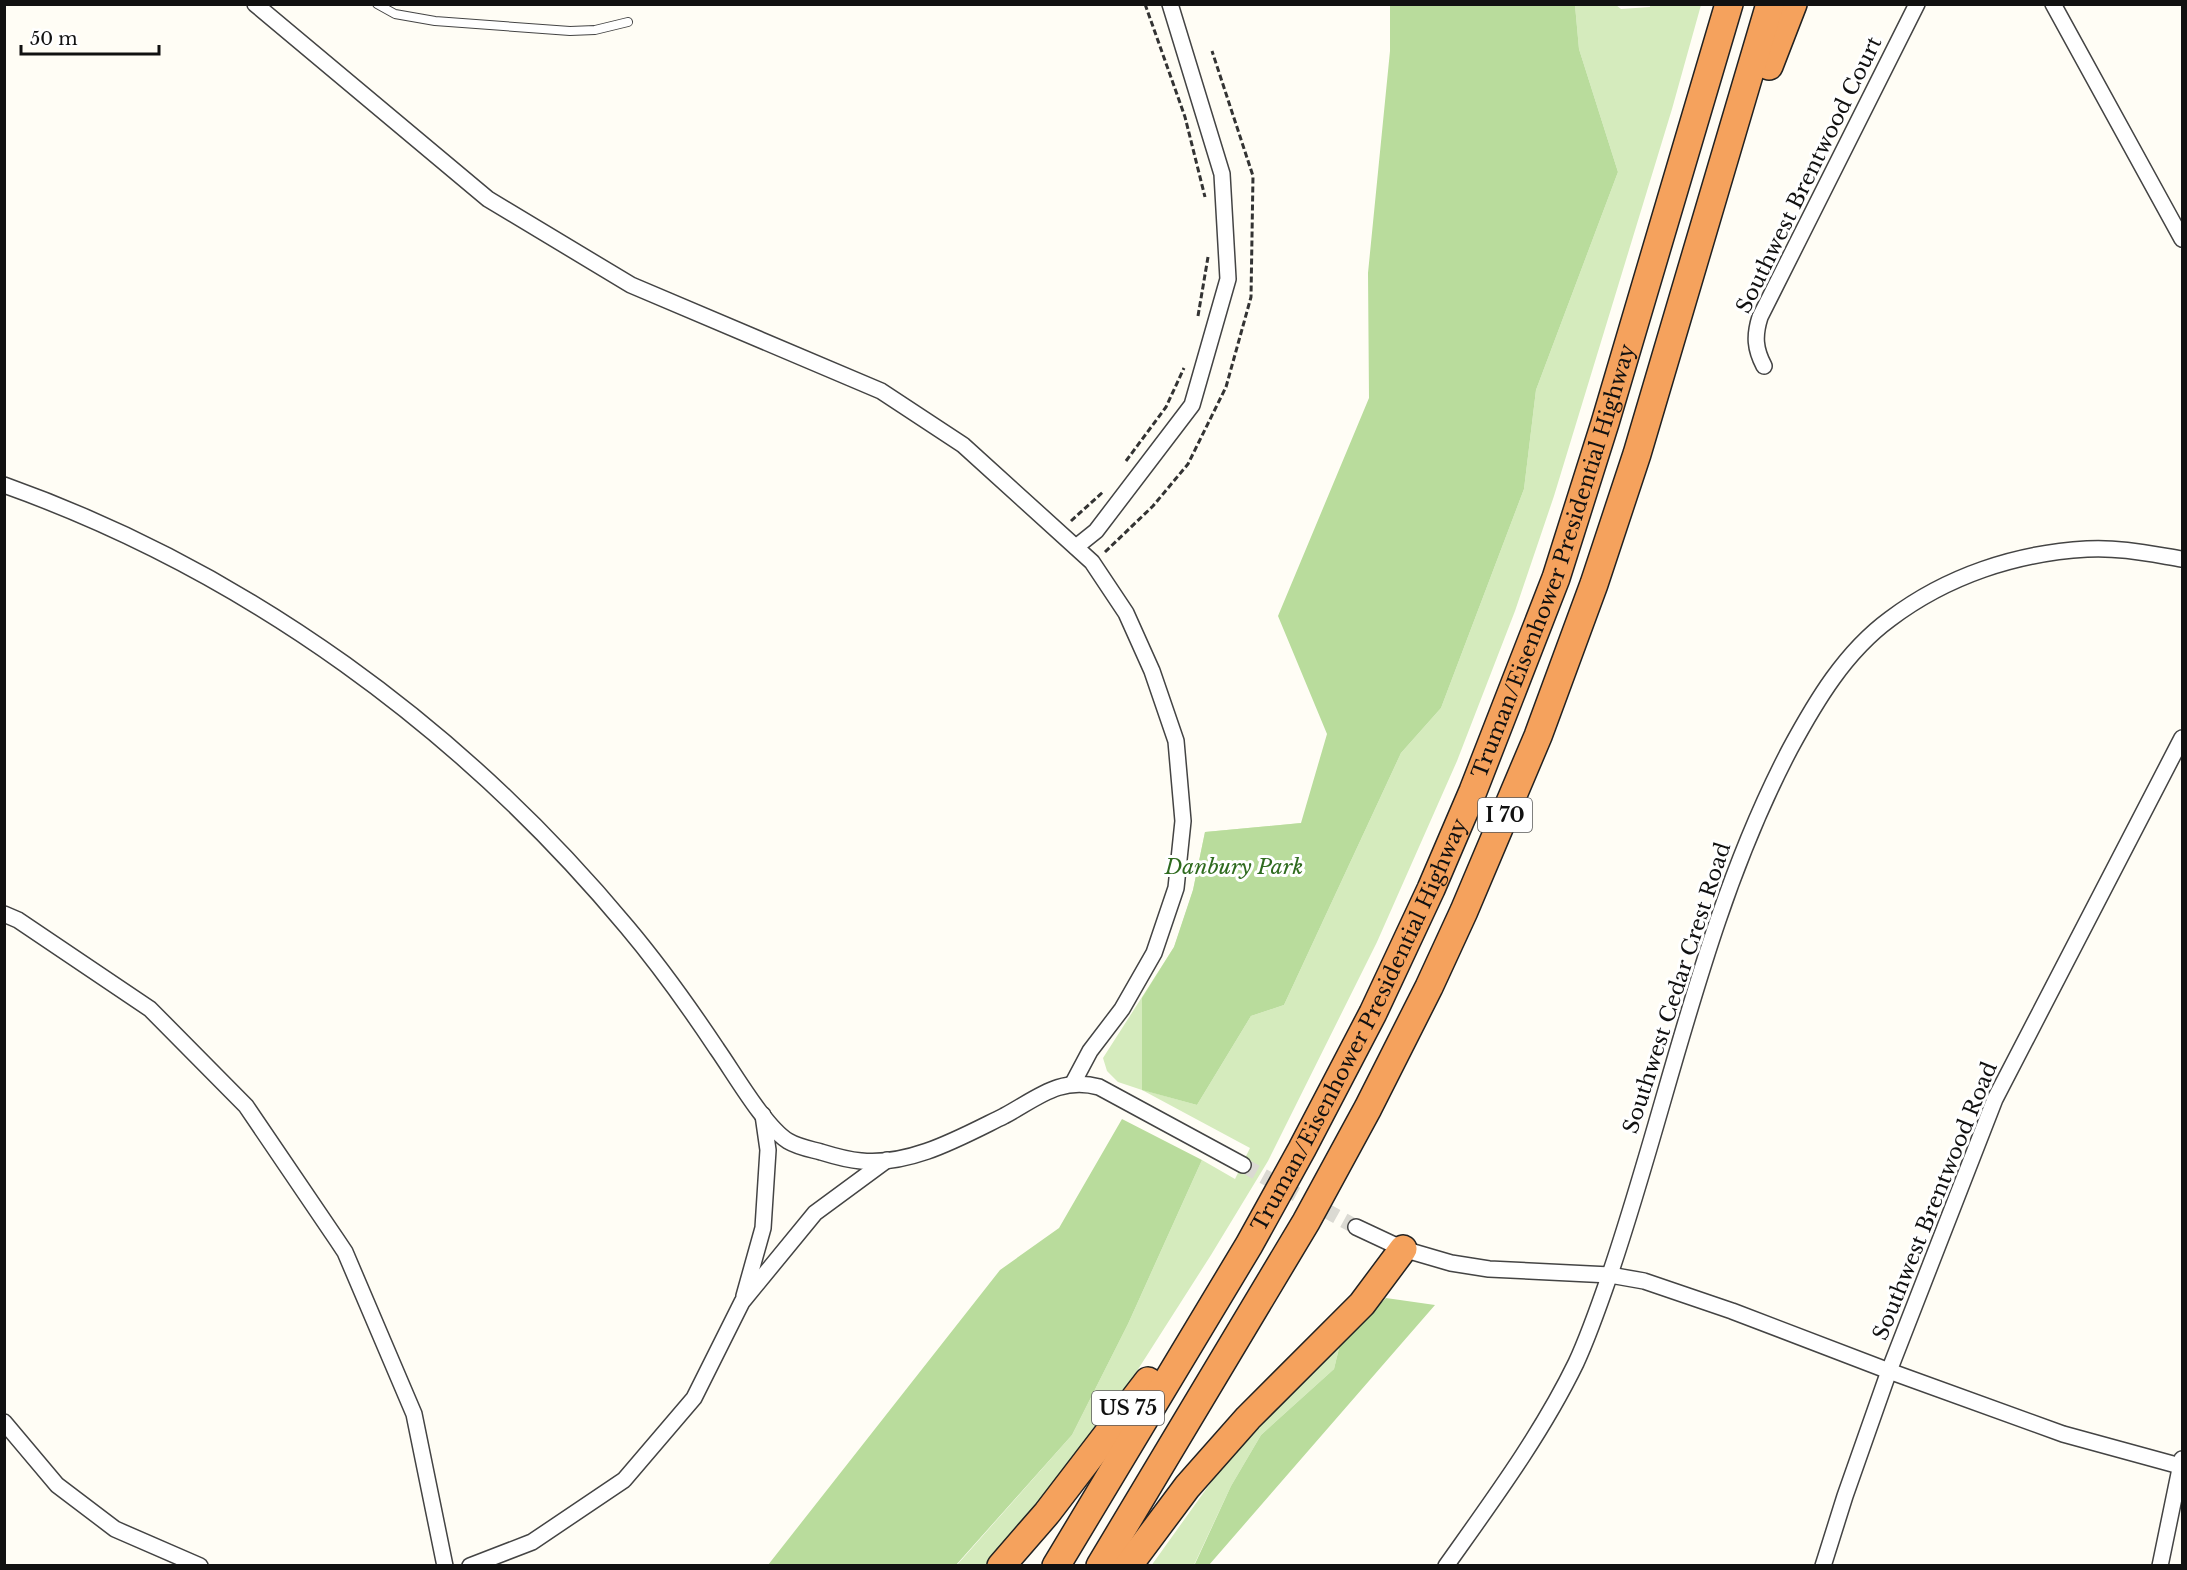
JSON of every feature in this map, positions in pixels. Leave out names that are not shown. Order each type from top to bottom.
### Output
[{"type":"highway","points":[[1705,85],[1719,4]]},
{"type":"highway","name":"Truman/Eisenhower Presidential Highway","points":[[1056,1566],[1249,1245],[1330,1098],[1373,1013],[1436,878],[1519,676],[1556,578],[1605,423],[1729,4]]},
{"type":"highway","name":"Truman/Eisenhower Presidential Highway","points":[[1100,1566],[1306,1222],[1368,1108],[1429,987],[1464,911],[1538,736],[1594,584],[1636,454],[1770,4]]},
{"type":"highway","points":[[1706,220],[1757,101],[1793,4]]},
{"type":"highway","name":"US 75","points":[[1001,1566],[1047,1513],[1106,1438],[1249,1245]]},
{"type":"highway","points":[[1128,1566],[1187,1487],[1248,1418],[1362,1305],[1403,1249]]},
{"type":"street","points":[[255,4],[488,199],[631,285],[881,391],[963,445],[1092,562],[1126,612],[1152,671],[1176,741],[1183,821],[1176,888],[1154,953],[1122,1009],[1090,1051],[1073,1083]]},
{"type":"street","points":[[1076,548],[1096,531],[1192,405],[1228,279],[1222,174],[1170,4]]},
{"type":"street","name":"Southwest Brentwood Court","points":[[1764,366],[1755,342],[1760,317],[1917,4]]},
{"type":"street","points":[[2053,4],[2182,239]]},
{"type":"street","points":[[4,485],[129,537],[192,568],[254,603],[360,675],[447,744],[541,831],[628,928],[700,1023],[763,1115],[787,1140],[804,1147],[862,1162],[908,1157],[1007,1114],[1059,1086],[1084,1083],[1099,1087],[1243,1165]]},
{"type":"street","name":"Southwest Cedar Crest Road","points":[[1446,1566],[1536,1434],[1576,1363],[1610,1275],[1724,897],[1752,826],[1772,784],[1811,710],[1834,676],[1858,648],[1888,620],[1953,580],[1980,570],[2011,560],[2088,549],[2130,550],[2182,559]]},
{"type":"street","name":"Southwest Brentwood Road","points":[[1823,1566],[1889,1371],[1995,1099],[2182,738]]},
{"type":"street","points":[[4,914],[18,920],[150,1009],[246,1106],[337,1240],[345,1252],[414,1414],[445,1566]]},
{"type":"street","points":[[470,1566],[532,1542],[624,1480],[694,1398],[742,1302],[763,1228],[768,1150],[763,1115]]},
{"type":"street","points":[[742,1302],[814,1213],[887,1160]]},
{"type":"street","points":[[1356,1227],[1403,1249],[1450,1263],[1489,1269],[1610,1275],[1644,1281],[1732,1311],[2063,1434],[2181,1462],[2160,1566]]},
{"type":"street","points":[[4,1422],[57,1485],[115,1529],[200,1566]]},
{"type":"lane","points":[[377,4],[395,14],[435,21],[558,30],[595,30],[628,22]]},
{"type":"path","points":[[1144,4],[1185,117],[1207,205]]},
{"type":"path","points":[[1197,325],[1208,248]]},
{"type":"path","points":[[1126,462],[1166,407],[1184,368]]},
{"type":"path","points":[[1059,532],[1106,489]]},
{"type":"green space","name":"Danbury Park","points":[[1390,5],[1575,5],[1579,49],[1618,172],[1536,390],[1524,489],[1441,708],[1401,753],[1284,1005],[1251,1016],[1197,1105],[1142,1090],[1142,998],[1174,947],[1193,890],[1205,832],[1301,823],[1327,734],[1278,616],[1369,398],[1368,273],[1390,51]]},
{"type":"green space","name":"Danbury Park","points":[[1575,5],[1616,5],[1621,9],[1650,7],[1650,5],[1701,5],[1672,109],[1554,496],[1515,611],[1457,761],[1377,942],[1268,1161],[1211,1255],[1121,1396],[1000,1550],[986,1565],[956,1566],[1072,1435],[1128,1324],[1202,1160],[1235,1179],[1250,1148],[1142,1090],[1118,1082],[1107,1071],[1103,1058],[1174,947],[1193,890],[1205,832],[1301,823],[1143,1090],[1197,1105],[1251,1016],[1284,1005],[1401,753],[1441,708],[1524,489],[1536,390],[1618,172],[1579,49]]},
{"type":"green space","points":[[1122,1119],[1202,1160],[1128,1324],[1072,1435],[956,1565],[768,1565],[1000,1270],[1059,1228]]},
{"type":"green space","points":[[1386,1298],[1435,1305],[1209,1565],[1194,1566],[1231,1486],[1261,1435],[1334,1369],[1340,1344]]},
{"type":"green space","points":[[1340,1344],[1334,1369],[1261,1435],[1231,1486],[1194,1565],[1151,1566],[1227,1460]]},
{"type":"tunnel","points":[[1243,1165],[1356,1227]]}]
